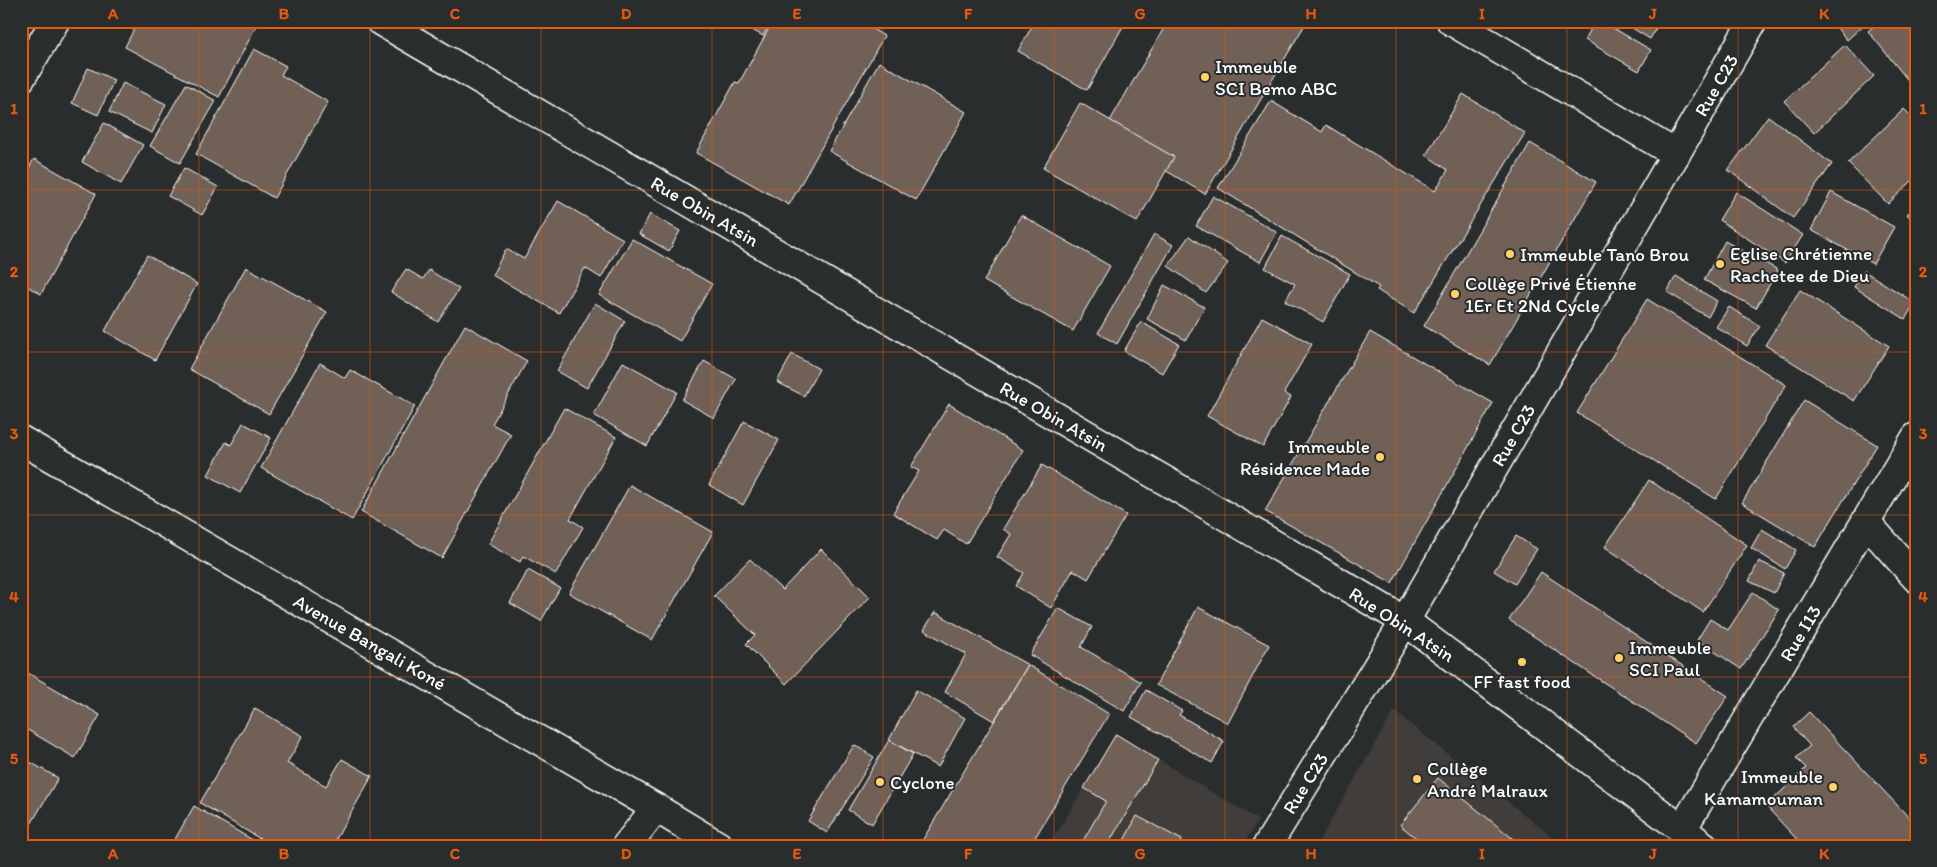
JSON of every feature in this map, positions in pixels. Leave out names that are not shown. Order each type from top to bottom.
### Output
[{"type":"street","points":[[21,78],[56,21]]},
{"type":"street","name":"Rue Obin Atsin","points":[[380,21],[1405,621],[1683,828],[1704,846]]},
{"type":"street","points":[[1451,21],[1676,154]]},
{"type":"street","name":"Rue C23","points":[[1267,846],[1405,621],[1753,21]]},
{"type":"street","name":"Rue I13","points":[[1683,828],[1916,437]]},
{"type":"street","name":"Avenue Bangali Koné","points":[[21,440],[719,846]]},
{"type":"street","points":[[1866,522],[1916,578]]},
{"type":"street","points":[[626,846],[656,808]]},
{"type":"shaded area","name":"Collège André Malraux","points":[[1394,711],[1564,846],[1316,846]]},
{"type":"shaded area","points":[[1116,734],[1258,820],[1243,846],[1049,846]]},
{"type":"building","points":[[138,21],[259,21],[219,97],[125,47]]},
{"type":"building","points":[[736,21],[771,21],[763,36]]},
{"type":"building","points":[[773,21],[859,21],[884,36],[789,205],[696,153],[735,82],[739,83]]},
{"type":"building","points":[[1035,21],[1126,21],[1087,90],[1018,51]]},
{"type":"building","name":"Immeuble SCI Bemo ABC","points":[[1168,21],[1307,21],[1205,194],[1103,133]]},
{"type":"building","points":[[1595,21],[1601,21],[1651,50],[1639,71],[1585,40]]},
{"type":"building","points":[[1621,21],[1660,21],[1650,39]]},
{"type":"building","points":[[1831,21],[1868,21],[1847,40]]},
{"type":"building","points":[[1881,21],[1916,21],[1916,90],[1868,31]]},
{"type":"building","points":[[1845,45],[1874,76],[1814,133],[1784,101]]},
{"type":"building","points":[[254,49],[286,66],[281,75],[328,102],[274,198],[196,154]]},
{"type":"building","points":[[879,62],[966,112],[916,200],[829,151]]},
{"type":"building","points":[[88,68],[114,80],[98,115],[72,103]]},
{"type":"building","points":[[123,83],[166,104],[152,133],[109,112]]},
{"type":"building","points":[[186,84],[216,101],[180,163],[150,146]]},
{"type":"building","points":[[1463,94],[1525,133],[1414,313],[1377,290],[1379,287],[1218,188],[1271,101],[1322,132],[1326,125],[1435,191],[1448,170],[1426,155]]},
{"type":"building","points":[[1080,103],[1174,157],[1137,222],[1043,168]]},
{"type":"building","points":[[1904,109],[1916,121],[1916,177],[1888,204],[1848,163]]},
{"type":"building","points":[[1768,116],[1832,164],[1793,218],[1728,170]]},
{"type":"building","points":[[104,123],[143,145],[121,184],[82,162]]},
{"type":"building","name":"Immeuble Tano Brou","points":[[1530,143],[1596,182],[1490,365],[1424,326]]},
{"type":"building","points":[[34,159],[96,194],[41,294],[21,283],[21,182]]},
{"type":"building","points":[[184,168],[218,187],[202,215],[168,196]]},
{"type":"building","points":[[1736,192],[1803,235],[1785,263],[1719,220]]},
{"type":"building","points":[[1831,192],[1894,227],[1873,264],[1811,230]]},
{"type":"building","points":[[1213,196],[1277,232],[1260,262],[1196,226]]},
{"type":"building","points":[[558,201],[623,239],[601,278],[585,268],[559,313],[492,275],[506,249],[524,259]]},
{"type":"building","points":[[1916,207],[1916,225],[1907,214]]},
{"type":"building","points":[[650,214],[680,231],[669,251],[639,234]]},
{"type":"building","points":[[1021,215],[1110,266],[1073,331],[984,281]]},
{"type":"building","points":[[1154,234],[1173,245],[1117,344],[1098,333]]},
{"type":"building","points":[[1189,236],[1228,263],[1206,293],[1168,266]]},
{"type":"building","points":[[1282,236],[1350,274],[1323,322],[1285,301],[1295,284],[1265,268]]},
{"type":"building","points":[[632,239],[712,284],[680,341],[599,295]]},
{"type":"building","points":[[1725,241],[1778,270],[1756,308],[1704,280]]},
{"type":"building","points":[[147,255],[197,284],[155,360],[105,331]]},
{"type":"building","points":[[246,267],[327,312],[269,414],[189,369]]},
{"type":"building","points":[[406,269],[423,279],[429,270],[459,289],[438,322],[391,292]]},
{"type":"building","points":[[1864,271],[1915,303],[1905,319],[1854,287]]},
{"type":"building","points":[[1676,276],[1717,301],[1708,317],[1667,292]]},
{"type":"building","points":[[1164,285],[1204,307],[1186,340],[1147,319]]},
{"type":"building","points":[[1800,290],[1889,346],[1854,401],[1765,345]]},
{"type":"building","points":[[1647,299],[1786,385],[1716,499],[1577,413]]},
{"type":"building","points":[[595,303],[625,321],[587,388],[557,371]]},
{"type":"building","points":[[1729,307],[1760,326],[1747,346],[1716,327]]},
{"type":"building","points":[[1262,317],[1312,344],[1284,393],[1291,397],[1263,447],[1207,416]]},
{"type":"building","points":[[1141,322],[1179,344],[1162,373],[1124,351]]},
{"type":"building","points":[[465,325],[527,361],[492,424],[511,434],[442,558],[361,512]]},
{"type":"building","name":"Immeuble Résidence Made","points":[[1370,332],[1493,403],[1392,583],[1265,511]]},
{"type":"building","points":[[792,354],[819,369],[804,396],[777,382]]},
{"type":"building","points":[[704,361],[736,379],[714,418],[682,400]]},
{"type":"building","points":[[623,362],[677,392],[647,446],[594,415]]},
{"type":"building","points":[[320,363],[345,378],[350,370],[415,406],[352,520],[261,468]]},
{"type":"building","points":[[1804,400],[1877,445],[1815,547],[1742,503]]},
{"type":"building","points":[[949,404],[1023,450],[966,544],[944,530],[937,540],[893,513],[919,471],[911,467]]},
{"type":"building","points":[[564,408],[616,437],[570,519],[583,527],[556,574],[523,556],[520,562],[488,544]]},
{"type":"building","points":[[744,421],[779,440],[743,505],[709,485]]},
{"type":"building","points":[[243,423],[271,438],[240,493],[208,475],[226,442],[231,445]]},
{"type":"building","points":[[1042,465],[1126,515],[1088,579],[1073,570],[1051,608],[1016,586],[1024,573],[997,557],[1011,534],[1003,529]]},
{"type":"building","points":[[1649,480],[1747,545],[1703,612],[1605,547]]},
{"type":"building","points":[[630,485],[713,532],[652,640],[569,593]]},
{"type":"building","points":[[1762,529],[1796,550],[1785,569],[1751,548]]},
{"type":"building","points":[[1516,536],[1537,549],[1515,584],[1494,571]]},
{"type":"building","points":[[821,549],[870,597],[786,684],[746,644],[755,635],[714,596],[750,559],[782,590]]},
{"type":"building","points":[[1759,561],[1784,573],[1774,593],[1749,581]]},
{"type":"building","points":[[528,570],[560,588],[541,621],[510,603]]},
{"type":"building","name":"Immeuble SCI Paul","points":[[1541,572],[1728,696],[1696,743],[1509,620]]},
{"type":"building","points":[[1753,592],[1779,610],[1741,669],[1697,640],[1710,619],[1728,630]]},
{"type":"building","points":[[1198,607],[1269,645],[1228,723],[1156,685]]},
{"type":"building","points":[[1058,608],[1092,627],[1081,647],[1141,682],[1124,711],[1030,655]]},
{"type":"building","points":[[935,612],[1028,665],[994,721],[945,692],[966,654],[924,630]]},
{"type":"building","points":[[1028,665],[1109,714],[1030,846],[919,846]]},
{"type":"building","points":[[21,669],[100,715],[75,758],[21,726]]},
{"type":"building","points":[[916,690],[965,718],[938,767],[889,740]]},
{"type":"building","points":[[1146,690],[1182,711],[1179,715],[1224,741],[1212,763],[1131,717]]},
{"type":"building","points":[[255,708],[303,736],[287,763],[326,786],[342,759],[372,776],[332,846],[272,846],[200,803]]},
{"type":"building","name":"Immeuble Kamamouman","points":[[1809,712],[1916,825],[1916,839],[1909,846],[1803,846],[1766,806],[1806,768],[1796,758],[1810,746],[1793,727]]},
{"type":"building","points":[[1116,734],[1158,760],[1107,846],[1080,846],[1106,801],[1084,788]]},
{"type":"building","name":"Cyclone","points":[[889,740],[913,754],[872,824],[848,810]]},
{"type":"building","points":[[854,745],[874,757],[827,833],[808,821]]},
{"type":"building","points":[[21,757],[58,778],[21,841]]},
{"type":"building","points":[[1438,778],[1522,846],[1426,846],[1400,825]]},
{"type":"building","points":[[194,806],[263,846],[171,846]]},
{"type":"building","points":[[1137,816],[1182,840],[1179,846],[1121,846]]},
{"type":"place","name":"Immeuble SCI Bemo ABC","points":[[1205,77]]},
{"type":"place","name":"Immeuble Tano Brou","points":[[1510,254]]},
{"type":"place","name":"Eglise Chrétienne Rachetee de Dieu","points":[[1720,264]]},
{"type":"place","name":"Collège Privé Étienne 1Er Et 2Nd Cycle","points":[[1455,294]]},
{"type":"place","name":"Immeuble Résidence Made","points":[[1380,457]]},
{"type":"place","name":"Immeuble SCI Paul","points":[[1619,658]]},
{"type":"place","name":"FF fast food","points":[[1522,662]]},
{"type":"place","name":"Collège André Malraux","points":[[1417,779]]},
{"type":"place","name":"Cyclone","points":[[880,782]]},
{"type":"place","name":"Immeuble Kamamouman","points":[[1833,787]]}]
